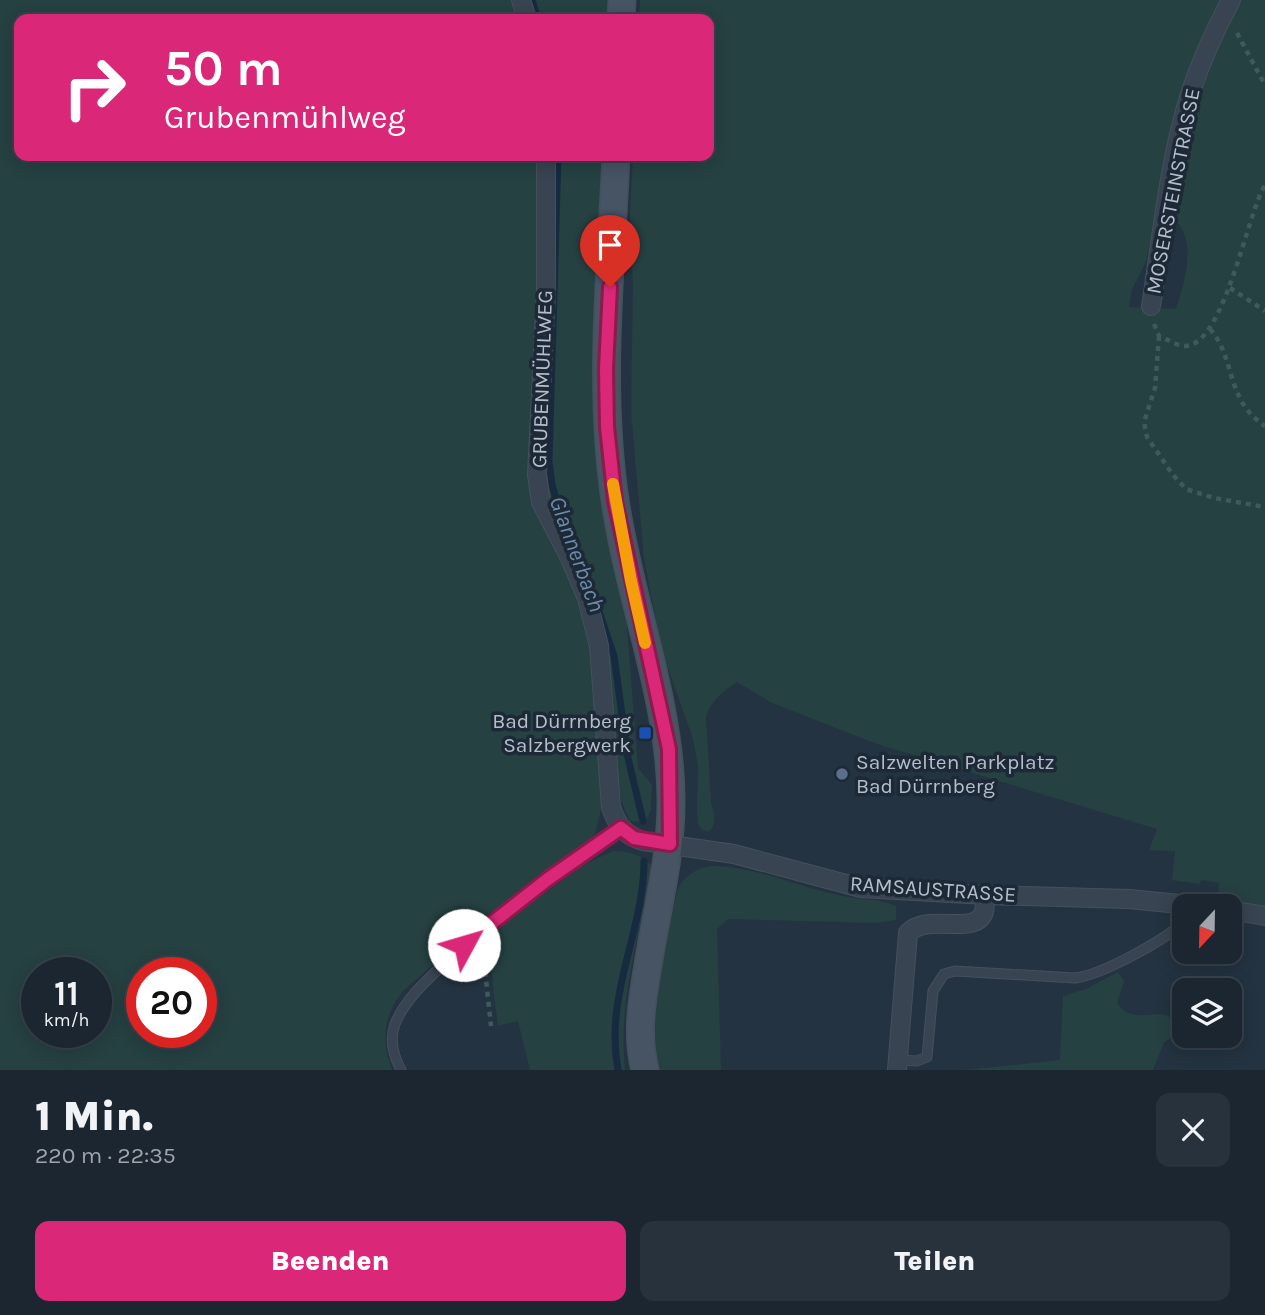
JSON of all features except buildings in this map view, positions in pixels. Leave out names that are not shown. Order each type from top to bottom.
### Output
[{"type":"main road","points":[[616,161],[606,369],[607,427],[615,501],[669,749],[670,844],[639,1018],[645,1070]]},
{"type":"street","name":"MOSERSTEINSTRASSE","points":[[1151,306],[1169,190],[1189,97],[1205,53],[1229,4]]},
{"type":"street","name":"GRUBENMÜHLWEG","points":[[546,161],[546,291],[537,475],[541,502],[587,598],[599,646],[611,807],[621,828]]},
{"type":"street","points":[[621,828],[634,838],[670,844]]},
{"type":"street","name":"RAMSAUSTRASSE","points":[[670,844],[734,854],[861,888],[985,895],[1116,898],[1172,904]]},
{"type":"street","points":[[897,1065],[908,933],[923,923],[968,924],[979,919],[984,912],[985,895]]},
{"type":"street","points":[[1242,912],[1265,916]]},
{"type":"lane","points":[[401,1070],[393,1049],[394,1026],[418,989],[486,927],[621,828]]},
{"type":"lane","points":[[897,1065],[928,1057],[933,991],[944,974],[955,971],[1075,978],[1091,976],[1146,947],[1172,929]]},
{"type":"path","points":[[1229,4],[1241,42],[1265,85]]},
{"type":"path","points":[[1159,336],[1184,346],[1197,343],[1210,328],[1230,288],[1234,267],[1265,185]]},
{"type":"path","points":[[1230,288],[1265,311]]},
{"type":"path","points":[[1151,306],[1159,336],[1155,388],[1144,422],[1147,437],[1186,489],[1214,498],[1265,507]]},
{"type":"path","points":[[1210,328],[1221,346],[1244,407],[1265,426]]},
{"type":"path","points":[[483,952],[491,1026]]},
{"type":"green space","points":[[0,0],[516,0],[520,14],[14,14],[14,161],[541,161],[537,508],[549,538],[571,577],[594,662],[601,810],[595,833],[589,842],[488,916],[403,991],[388,1019],[385,1038],[392,1070],[0,1070]]},
{"type":"green space","points":[[528,0],[609,0],[609,14],[532,14]]},
{"type":"green space","points":[[640,0],[1221,0],[1206,28],[1188,77],[1158,214],[1145,264],[1132,289],[1129,307],[1176,309],[1186,272],[1187,248],[1180,225],[1171,216],[1195,101],[1237,0],[1265,0],[1265,907],[1242,904],[1242,894],[1218,894],[1219,883],[1201,880],[1200,884],[1172,880],[1175,851],[1149,850],[1157,829],[877,744],[772,703],[737,682],[718,696],[706,716],[714,818],[709,832],[702,830],[698,824],[698,766],[693,739],[662,651],[644,559],[631,411],[633,287],[630,212],[633,161],[714,161],[714,14],[639,14]]},
{"type":"green space","points":[[553,161],[602,161],[593,381],[594,431],[599,474],[626,614],[638,768],[652,785],[651,810],[645,822],[630,821],[621,801],[604,639],[547,493],[545,457],[557,226]]},
{"type":"green space","points":[[613,851],[634,854],[652,866],[627,995],[624,1020],[625,1070],[530,1070],[518,1021],[498,1026],[492,973],[493,946],[497,934],[502,924],[585,864]]},
{"type":"green space","points":[[712,866],[760,873],[838,895],[890,904],[896,906],[896,920],[876,923],[728,919],[717,929],[721,1070],[659,1070],[652,1038],[652,1020],[660,963],[678,888],[692,873]]},
{"type":"green space","points":[[1118,972],[1124,981],[1117,1003],[1124,1011],[1133,1015],[1160,1014],[1172,1020],[1172,1037],[1164,1042],[1153,1070],[965,1070],[1060,1060],[1063,996],[1086,989]]},
{"type":"waterway","name":"Glannerbach","points":[[532,0],[536,14]]},
{"type":"waterway","name":"Glannerbach","points":[[558,161],[549,461],[552,485],[560,512],[586,575]]},
{"type":"waterway","name":"Glannerbach","points":[[596,603],[614,656],[628,758],[643,821]]},
{"type":"waterway","name":"Glannerbach","points":[[618,1070],[616,1015],[638,913],[644,861]]},
{"type":"slow traffic","points":[[613,484],[645,643]]},
{"type":"place","name":"Bad Dürrnberg Salzbergwerk","points":[[645,733]]},
{"type":"place","name":"Salzwelten Parkplatz Bad Dürrnberg","points":[[842,774]]},
{"type":"route","points":[[464,945],[548,879],[621,828],[643,841],[670,844],[669,749],[615,501],[607,427],[606,369],[610,287]]}]
